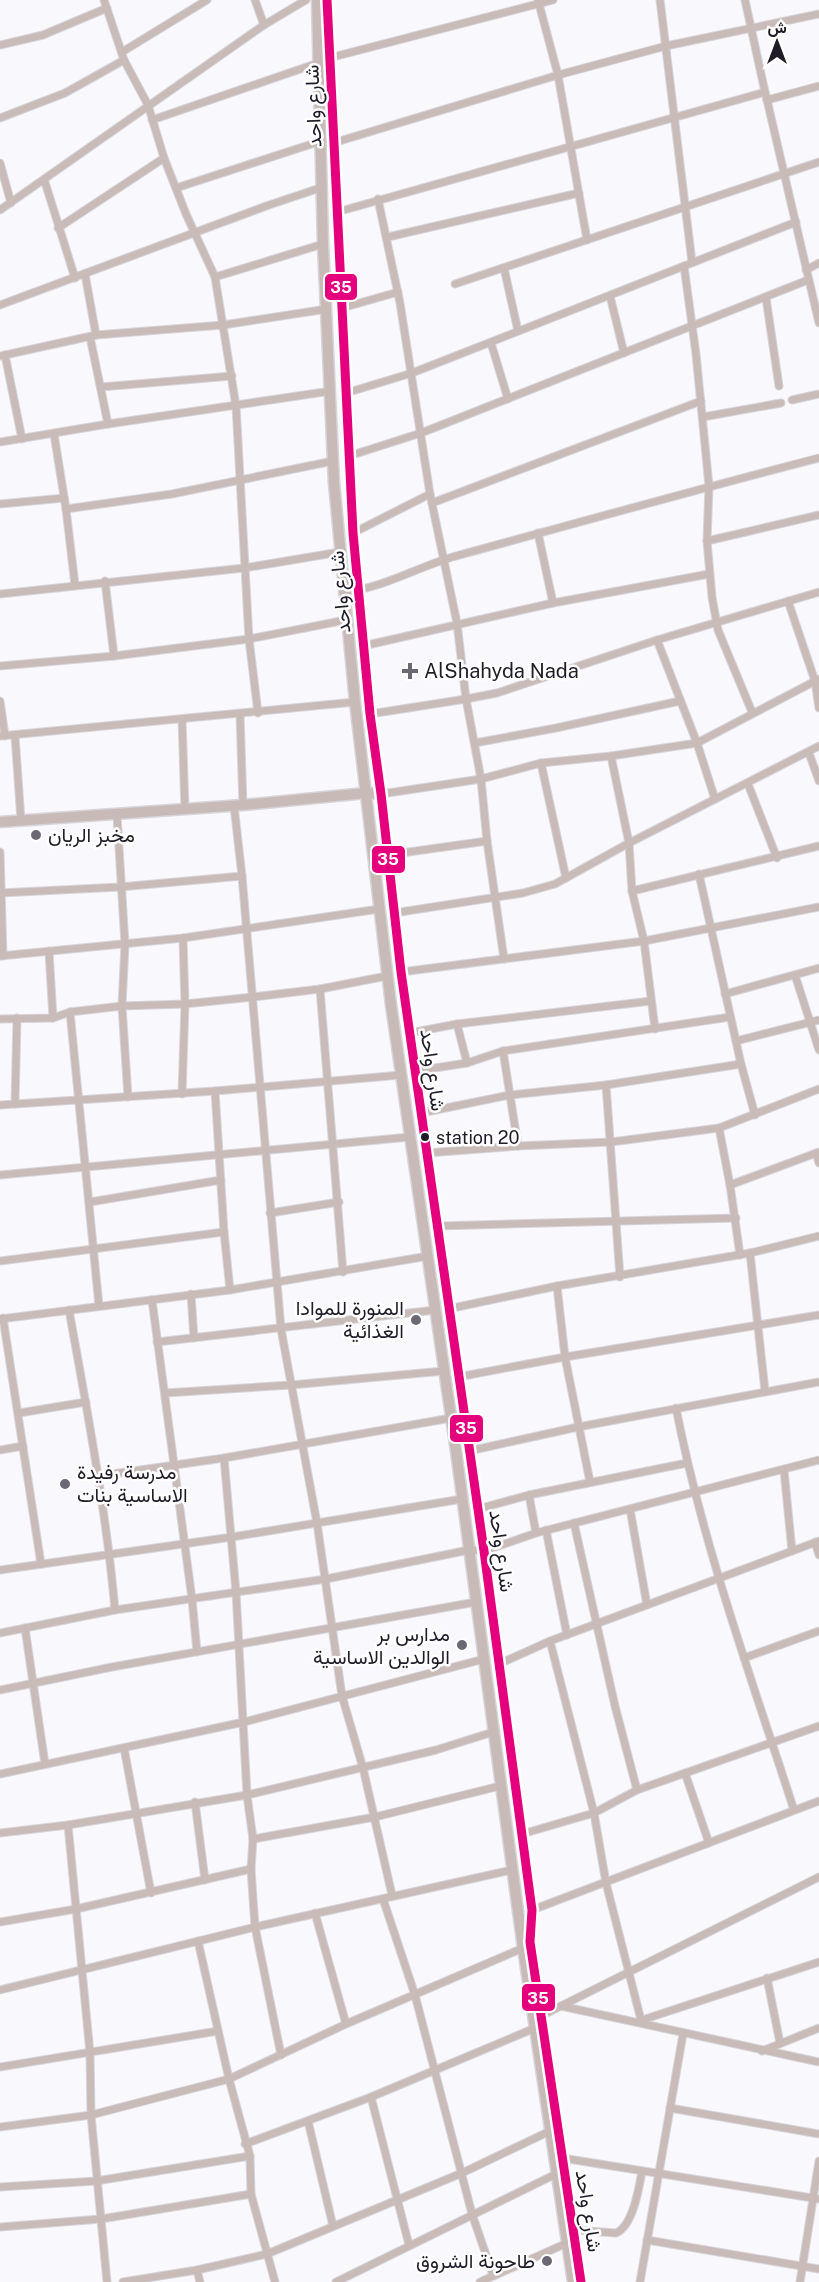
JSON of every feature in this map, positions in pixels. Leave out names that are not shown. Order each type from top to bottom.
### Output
[{"type":"street","points":[[104,0],[123,56],[148,105],[164,158],[215,278],[236,406],[249,639],[258,713]]},
{"type":"street","points":[[0,118],[57,97],[207,0]]},
{"type":"street","points":[[255,0],[264,25]]},
{"type":"street","points":[[0,210],[264,25],[306,0]]},
{"type":"street","name":"شارع واحد","points":[[317,0],[323,244],[333,461],[343,592],[355,702],[387,976],[451,1418],[523,1948],[556,2174],[570,2244],[581,2282]]},
{"type":"street","name":"شارع واحد","points":[[327,0],[353,533],[370,714],[401,972],[484,1551],[532,1910],[530,1942],[574,2230],[570,2244],[573,2282]]},
{"type":"street","points":[[329,58],[553,0]]},
{"type":"street","points":[[660,0],[692,262]]},
{"type":"street","points":[[745,0],[749,27],[819,323]]},
{"type":"street","points":[[539,2],[558,75],[587,240]]},
{"type":"street","points":[[0,45],[44,35],[106,8]]},
{"type":"street","points":[[333,143],[558,75],[666,46],[819,14]]},
{"type":"street","points":[[152,120],[318,63]]},
{"type":"street","points":[[767,100],[819,86]]},
{"type":"street","points":[[337,212],[765,92]]},
{"type":"street","points":[[176,188],[321,141]]},
{"type":"street","points":[[58,228],[164,158]]},
{"type":"street","points":[[455,284],[819,162]]},
{"type":"street","points":[[0,163],[11,203]]},
{"type":"street","points":[[44,179],[75,278]]},
{"type":"street","points":[[0,305],[196,234],[268,205],[323,187]]},
{"type":"street","points":[[387,237],[579,193]]},
{"type":"street","points":[[378,199],[398,292],[430,494],[457,623],[466,699],[481,779],[487,841],[504,959]]},
{"type":"street","points":[[346,393],[412,373],[491,343],[795,222]]},
{"type":"street","points":[[215,278],[323,244]]},
{"type":"street","points":[[806,270],[819,263]]},
{"type":"street","points":[[684,266],[703,417],[709,486],[707,541],[709,574],[716,622],[752,712]]},
{"type":"street","points":[[504,268],[518,331]]},
{"type":"street","points":[[325,272],[340,273]]},
{"type":"street","points":[[84,274],[108,424]]},
{"type":"street","points":[[349,456],[421,433],[808,280]]},
{"type":"street","points":[[342,308],[398,292]]},
{"type":"street","points":[[610,296],[624,352]]},
{"type":"street","points":[[766,298],[779,386]]},
{"type":"street","points":[[22,439],[3,355],[93,336],[223,325],[327,309]]},
{"type":"street","points":[[491,343],[508,399]]},
{"type":"street","points":[[101,387],[232,376]]},
{"type":"street","points":[[0,442],[331,391]]},
{"type":"street","points":[[792,400],[819,394]]},
{"type":"street","points":[[432,503],[701,401]]},
{"type":"street","points":[[703,417],[781,403]]},
{"type":"street","points":[[54,434],[75,585]]},
{"type":"street","points":[[343,592],[359,591],[444,559],[819,458]]},
{"type":"street","points":[[66,509],[141,500],[239,482],[333,461]]},
{"type":"street","points":[[353,533],[430,494]]},
{"type":"street","points":[[0,504],[64,498]]},
{"type":"street","points":[[707,541],[819,515]]},
{"type":"street","points":[[538,533],[553,603]]},
{"type":"street","points":[[0,594],[105,581],[244,568],[340,552]]},
{"type":"street","points":[[363,646],[553,603],[709,574]]},
{"type":"street","points":[[105,581],[114,656]]},
{"type":"street","points":[[370,714],[497,693],[657,640],[819,592]]},
{"type":"street","points":[[788,601],[817,680],[819,708]]},
{"type":"street","points":[[0,666],[114,656],[249,639],[346,620]]},
{"type":"street","points":[[657,640],[697,743],[715,799]]},
{"type":"street","points":[[0,822],[238,806],[366,793],[381,794],[481,779],[541,763],[611,756],[697,743],[752,712],[817,680]]},
{"type":"street","points":[[0,700],[3,736],[355,702]]},
{"type":"street","points":[[475,742],[556,728],[680,701]]},
{"type":"street","points":[[240,714],[238,806],[242,876],[281,1329],[317,1523],[342,1696],[363,1768],[392,1896]]},
{"type":"street","points":[[182,719],[185,809]]},
{"type":"street","points":[[15,736],[21,820]]},
{"type":"street","points":[[394,913],[541,889],[566,879],[629,843],[819,746]]},
{"type":"street","points":[[809,753],[819,782]]},
{"type":"street","points":[[611,756],[629,843],[632,891],[644,940],[655,1029]]},
{"type":"street","points":[[541,763],[566,879]]},
{"type":"street","points":[[748,784],[777,858]]},
{"type":"street","points":[[117,815],[125,944],[122,1006],[128,1097]]},
{"type":"street","points":[[387,855],[487,841]]},
{"type":"street","points":[[632,891],[777,858],[819,846]]},
{"type":"street","points":[[0,852],[2,956],[183,938],[379,909]]},
{"type":"street","points":[[699,874],[730,1017],[755,1115]]},
{"type":"street","points":[[1,892],[120,887],[242,876]]},
{"type":"street","points":[[401,972],[644,940],[819,907]]},
{"type":"street","points":[[182,1094],[185,1004],[183,938]]},
{"type":"street","points":[[49,951],[53,1018]]},
{"type":"street","points":[[725,994],[819,968]]},
{"type":"street","points":[[795,975],[819,1050]]},
{"type":"street","points":[[0,1019],[53,1018],[70,1012],[122,1006],[185,1004],[253,997],[320,989],[387,976]]},
{"type":"street","points":[[320,989],[343,1272]]},
{"type":"street","points":[[410,1033],[457,1024],[651,1001]]},
{"type":"street","points":[[70,1012],[87,1166],[99,1306]]},
{"type":"street","points":[[415,1071],[467,1063],[503,1051],[730,1017]]},
{"type":"street","points":[[15,1104],[17,1018]]},
{"type":"street","points":[[736,1041],[819,1020]]},
{"type":"street","points":[[457,1024],[467,1063]]},
{"type":"street","points":[[503,1051],[518,1146]]},
{"type":"street","points":[[421,1113],[510,1095],[606,1085],[741,1064]]},
{"type":"street","points":[[0,1105],[215,1092],[401,1075]]},
{"type":"street","points":[[606,1085],[620,1277]]},
{"type":"street","points":[[427,1153],[611,1142],[718,1128],[819,1089]]},
{"type":"street","points":[[215,1092],[230,1290]]},
{"type":"street","points":[[718,1128],[736,1218],[740,1255]]},
{"type":"street","points":[[0,1175],[410,1137]]},
{"type":"street","points":[[730,1185],[818,1152],[819,1163]]},
{"type":"street","points":[[90,1202],[221,1180]]},
{"type":"street","points":[[270,1213],[339,1202]]},
{"type":"street","points":[[438,1226],[736,1218]]},
{"type":"street","points":[[0,1261],[224,1232]]},
{"type":"street","points":[[448,1309],[557,1286],[740,1255],[819,1236]]},
{"type":"street","points":[[750,1253],[765,1391]]},
{"type":"street","points":[[41,1564],[19,1413],[2,1318],[230,1290],[428,1256]]},
{"type":"street","points":[[557,1286],[565,1357],[590,1482]]},
{"type":"street","points":[[191,1294],[194,1338]]},
{"type":"street","points":[[152,1300],[175,1465],[197,1652]]},
{"type":"street","points":[[69,1310],[110,1553],[115,1610]]},
{"type":"street","points":[[157,1342],[435,1310]]},
{"type":"street","points":[[458,1377],[819,1315]]},
{"type":"street","points":[[165,1394],[444,1371]]},
{"type":"street","points":[[470,1451],[578,1427],[819,1382]]},
{"type":"street","points":[[19,1413],[86,1402]]},
{"type":"street","points":[[676,1408],[694,1493],[744,1658],[794,1810]]},
{"type":"street","points":[[98,1476],[224,1458],[451,1418]]},
{"type":"street","points":[[0,1450],[23,1446]]},
{"type":"street","points":[[224,1458],[236,1592],[247,1795],[253,1839],[251,1869],[255,1927],[281,2055]]},
{"type":"street","points":[[0,1633],[115,1610],[326,1579],[469,1550],[484,1551],[546,1530],[819,1460]]},
{"type":"street","points":[[478,1509],[529,1495],[687,1463]]},
{"type":"street","points":[[784,1470],[792,1551]]},
{"type":"street","points":[[529,1495],[536,1533]]},
{"type":"street","points":[[0,1570],[184,1542],[232,1537],[462,1499]]},
{"type":"street","points":[[630,1509],[647,1605]]},
{"type":"street","points":[[574,1523],[637,1791]]},
{"type":"street","points":[[546,1530],[567,1635]]},
{"type":"street","points":[[499,1664],[550,1641],[817,1542],[819,1556]]},
{"type":"street","points":[[0,1690],[476,1602]]},
{"type":"street","points":[[26,1628],[45,1764]]},
{"type":"street","points":[[744,1658],[819,1631]]},
{"type":"street","points":[[550,1641],[594,1813],[606,1883],[638,2021]]},
{"type":"street","points":[[0,1774],[244,1722],[484,1659]]},
{"type":"street","points":[[522,1834],[594,1813],[637,1791],[819,1726]]},
{"type":"street","points":[[0,1833],[68,1825],[247,1795],[436,1750],[493,1732]]},
{"type":"street","points":[[124,1748],[151,1893]]},
{"type":"street","points":[[685,1773],[709,1844]]},
{"type":"street","points":[[253,1839],[375,1817],[500,1786]]},
{"type":"street","points":[[532,1910],[819,1801]]},
{"type":"street","points":[[195,1802],[205,1880]]},
{"type":"street","points":[[68,1825],[90,2053],[91,2115],[107,2282]]},
{"type":"street","points":[[0,1922],[76,1910],[251,1869]]},
{"type":"street","points":[[0,1990],[255,1927],[512,1870]]},
{"type":"street","points":[[245,2144],[371,2097],[535,2028],[541,2016],[819,1877]]},
{"type":"street","points":[[383,1899],[415,1995],[472,2214],[493,2275]]},
{"type":"street","points":[[315,1913],[346,2024]]},
{"type":"street","points":[[198,1941],[229,2079],[250,2156],[251,2194],[275,2282]]},
{"type":"street","points":[[0,2127],[91,2115],[229,2079],[346,2024],[523,1948]]},
{"type":"street","points":[[638,2021],[819,1962]]},
{"type":"street","points":[[767,1978],[780,2043]]},
{"type":"street","points":[[561,2006],[819,2062]]},
{"type":"street","points":[[762,2051],[819,2028]]},
{"type":"street","points":[[0,2067],[218,2031]]},
{"type":"street","points":[[640,2282],[683,2034]]},
{"type":"street","points":[[371,2097],[409,2245]]},
{"type":"street","points":[[670,2108],[819,2134]]},
{"type":"street","points":[[308,2121],[333,2226]]},
{"type":"street","points":[[123,2282],[150,2280],[267,2254],[462,2173],[550,2131]]},
{"type":"street","points":[[0,2187],[96,2181],[250,2156]]},
{"type":"street","points":[[562,2158],[816,2199]]},
{"type":"street","points":[[800,2282],[816,2199],[819,2161]]},
{"type":"street","points":[[574,2230],[616,2233],[622,2230],[638,2199],[642,2172]]},
{"type":"street","points":[[336,2282],[556,2174]]},
{"type":"street","points":[[0,2227],[101,2219],[251,2194]]},
{"type":"street","points":[[647,2240],[819,2269]]},
{"type":"street","points":[[480,2282],[570,2244]]},
{"type":"street","points":[[197,2270],[200,2282]]},
{"type":"transit line","name":"35","points":[[327,0],[353,533],[370,714],[401,972],[484,1551],[532,1910],[530,1942],[581,2282]]},
{"type":"place","name":"AlShahyda Nada","points":[[410,671]]},
{"type":"place","name":"مخبز الريان","points":[[36,835]]},
{"type":"place","name":"station 20","points":[[425,1137]]},
{"type":"place","name":"المنورة للموادا الغذائية","points":[[416,1320]]},
{"type":"place","name":"مدرسة رفيدة الاساسية بنات","points":[[65,1484]]},
{"type":"place","name":"مدارس بر الوالدين الاساسية","points":[[462,1645]]},
{"type":"place","name":"طاحونة الشروق","points":[[547,2261]]}]
